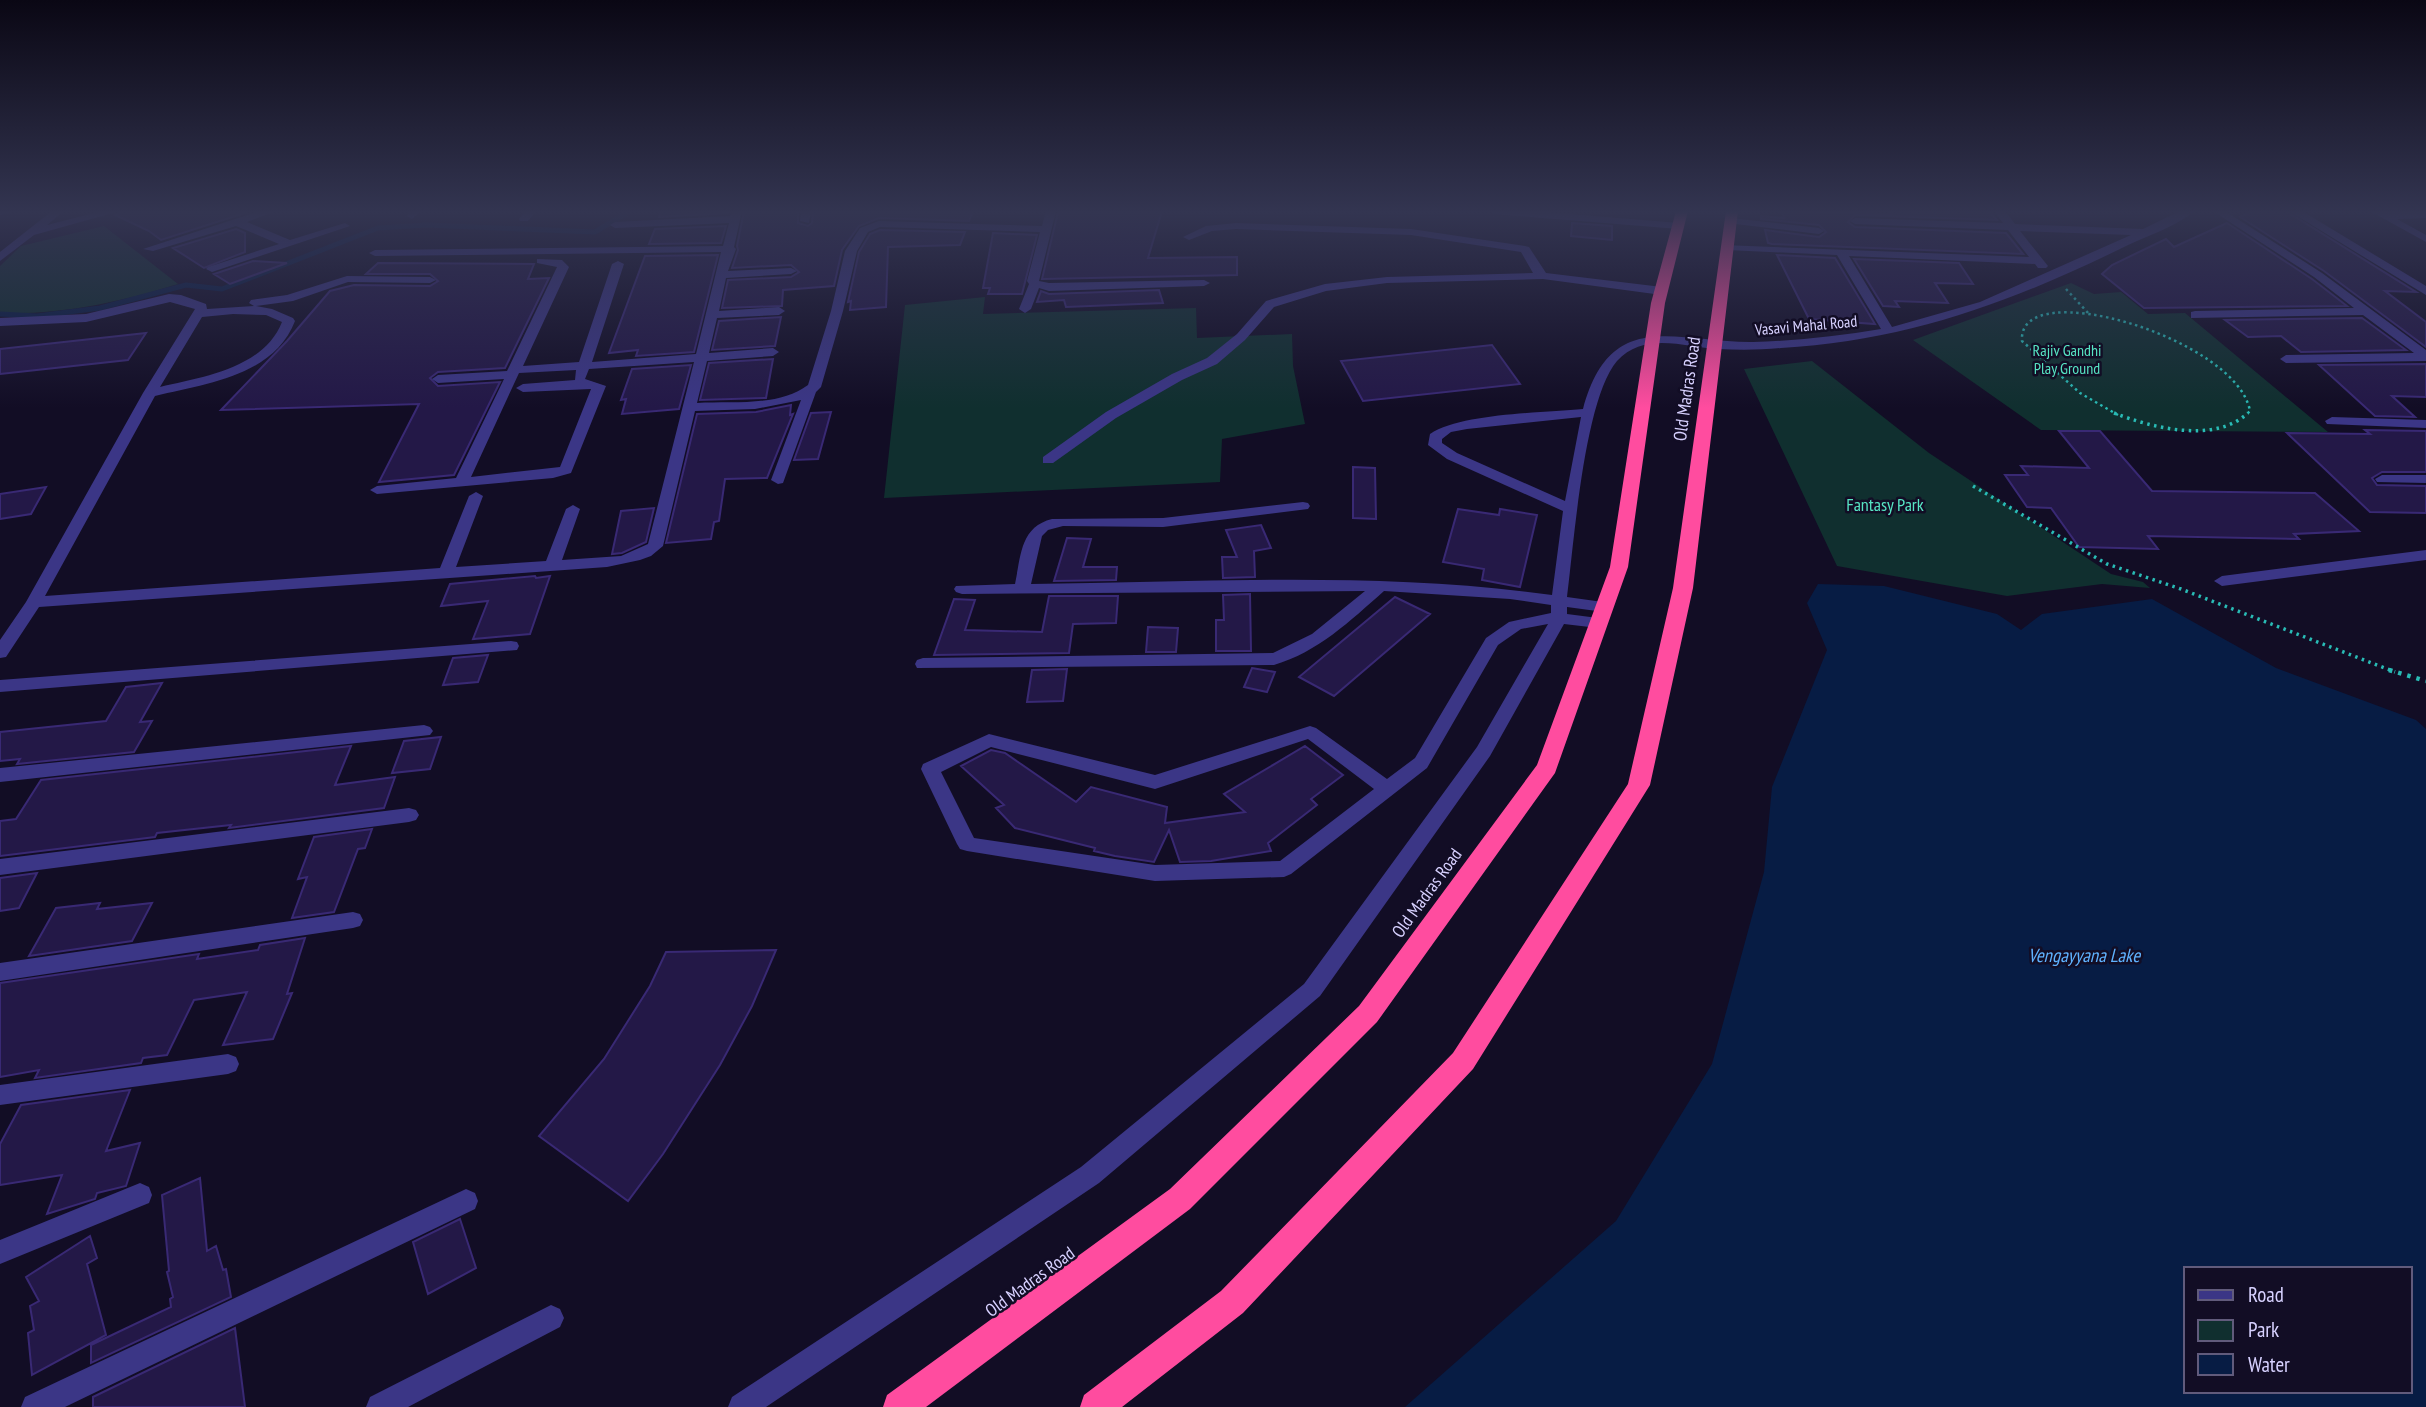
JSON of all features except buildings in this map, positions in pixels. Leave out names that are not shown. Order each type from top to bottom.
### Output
[{"type":"highway","name":"Old Madras Road","points":[[899,1407],[1180,1199],[1368,1014],[1547,767],[1619,567],[1653,338],[1666,277]]},
{"type":"highway","name":"Old Madras Road","points":[[1096,1407],[1232,1303],[1463,1061],[1639,785],[1683,589],[1724,277]]},
{"type":"street","points":[[463,482],[558,277]]},
{"type":"street","points":[[578,383],[614,277]]},
{"type":"street","points":[[34,602],[640,557],[655,546],[687,407],[723,277]]},
{"type":"street","points":[[778,480],[814,387],[845,277]]},
{"type":"street","points":[[1025,309],[1035,284],[1034,277]]},
{"type":"street","points":[[1048,460],[1111,415],[1177,377],[1212,361],[1241,337],[1269,304],[1325,288],[1387,281],[1522,277]]},
{"type":"street","points":[[1548,277],[1662,291]]},
{"type":"street","points":[[1856,277],[1889,332]]},
{"type":"street","name":"Vasavi Mahal Road","points":[[1653,338],[1716,345],[1815,342],[1889,332],[1962,312],[2053,277]]},
{"type":"street","points":[[2320,277],[2426,356]]},
{"type":"street","points":[[2402,277],[2426,291]]},
{"type":"street","points":[[200,311],[289,298],[347,279],[430,280]]},
{"type":"street","points":[[1035,284],[1049,288],[1204,283]]},
{"type":"street","points":[[0,322],[43,323],[89,319],[169,298],[177,298],[200,311],[276,312],[289,321],[287,331],[280,342],[250,363],[220,375],[150,393]]},
{"type":"street","points":[[0,653],[34,602],[150,393],[200,311]]},
{"type":"street","points":[[712,315],[779,311]]},
{"type":"street","points":[[2195,315],[2367,311]]},
{"type":"street","points":[[742,1407],[1090,1175],[1312,990],[1484,751],[1559,609],[1589,412],[1604,372],[1614,357],[1653,338]]},
{"type":"street","points":[[438,379],[773,352]]},
{"type":"street","points":[[2286,359],[2426,356]]},
{"type":"street","points":[[377,490],[552,474],[566,470],[599,386],[596,383],[578,383],[523,388]]},
{"type":"street","points":[[687,407],[789,401],[810,393]]},
{"type":"street","points":[[1572,510],[1452,456],[1435,446],[1436,437],[1447,429],[1467,425],[1589,412]]},
{"type":"street","points":[[2332,421],[2426,424]]},
{"type":"street","points":[[2382,479],[2426,479]]},
{"type":"street","points":[[446,572],[476,496]]},
{"type":"street","points":[[1022,589],[1036,532],[1046,525],[1060,522],[1119,524],[1201,520],[1303,506]]},
{"type":"street","points":[[552,565],[572,509]]},
{"type":"street","points":[[2222,581],[2426,555]]},
{"type":"street","points":[[962,589],[1380,586],[1510,594],[1559,609],[1601,615]]},
{"type":"street","points":[[923,664],[1274,659],[1297,653],[1311,645],[1380,586]]},
{"type":"street","points":[[1387,789],[1310,732],[1155,782],[989,740],[930,769],[967,844],[1155,873],[1284,869],[1387,789],[1426,756],[1492,642],[1503,629],[1559,609]]},
{"type":"street","points":[[0,626],[20,622]]},
{"type":"street","points":[[0,686],[511,646]]},
{"type":"street","points":[[0,775],[424,731]]},
{"type":"street","points":[[0,867],[409,815]]},
{"type":"street","points":[[0,972],[354,920]]},
{"type":"street","points":[[0,1096],[228,1064]]},
{"type":"street","points":[[0,1252],[140,1195]]},
{"type":"street","points":[[35,1407],[466,1201]]},
{"type":"street","points":[[380,1407],[551,1318]]},
{"type":"path","points":[[2048,279],[2070,290],[2089,314],[2143,326],[2199,354],[2249,396],[2250,411],[2239,422],[2202,429],[2151,424],[2102,407],[2039,358],[2022,341],[2020,335],[2026,324],[2042,316],[2089,314]]},
{"type":"path","points":[[1973,486],[2106,564],[2181,589],[2373,665],[2426,681]]},
{"type":"green space","points":[[0,277],[169,277],[178,284],[90,306],[46,312],[0,313]]},
{"type":"green space","name":"Rajiv Gandhi Play Ground","points":[[2071,283],[2094,294],[2121,292],[2148,314],[2185,313],[2328,432],[2041,430],[1913,340]]},
{"type":"green space","points":[[985,297],[983,314],[1196,308],[1197,338],[1292,334],[1293,366],[1305,424],[1222,439],[1220,482],[884,498],[905,305]]},
{"type":"green space","name":"Fantasy Park","points":[[1812,361],[1929,453],[2111,574],[2143,582],[2150,588],[2102,584],[2007,596],[1837,566],[1744,369]]},
{"type":"water","name":"Vengayyana Lake","points":[[1818,584],[1884,586],[1997,614],[2021,630],[2042,614],[2152,599],[2276,668],[2416,720],[2426,729],[2426,1407],[1405,1407],[1616,1221],[1712,1064],[1764,872],[1772,787],[1827,650],[1807,603]]},
{"type":"waterway","points":[[0,314],[37,316],[100,308],[186,285],[222,289],[254,277]]}]
